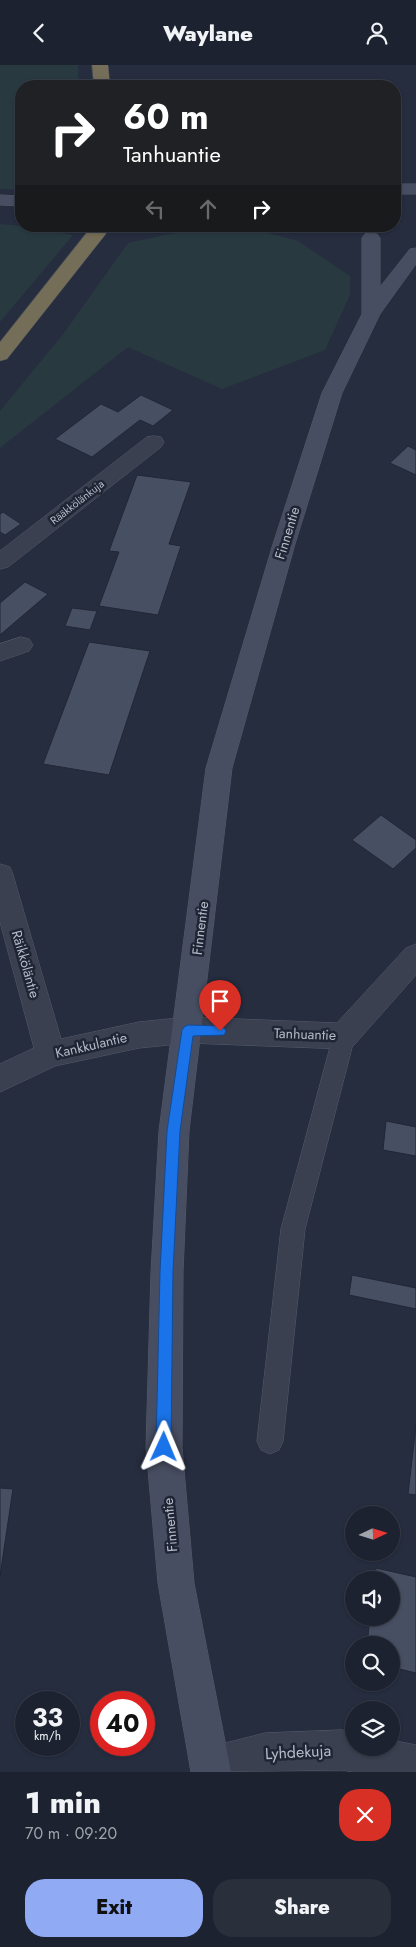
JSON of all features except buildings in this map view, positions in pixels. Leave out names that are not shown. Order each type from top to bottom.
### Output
[{"type":"highway","points":[[100,65],[101,80]]},
{"type":"highway","points":[[0,355],[98,232]]},
{"type":"street","points":[[0,200],[15,201]]},
{"type":"street","name":"Finnentie","points":[[371,314],[391,243]]},
{"type":"street","name":"Finnentie","points":[[210,1769],[176,1583],[164,1447],[167,1272],[174,1131],[219,768],[284,544],[332,393],[371,314],[400,272],[391,243]]},
{"type":"street","name":"Rääkkölänkuja","points":[[0,562],[154,442]]},
{"type":"street","name":"Räikköläntie","points":[[0,875],[36,997],[50,1054]]},
{"type":"street","name":"Tanhuantie","points":[[188,1030],[344,1036],[416,956]]},
{"type":"street","name":"Kankkulantie","points":[[0,1079],[50,1054],[138,1035],[188,1030]]},
{"type":"street","name":"Lyhdekuja","points":[[210,1769],[265,1753],[342,1750],[416,1765]]},
{"type":"lane","points":[[270,1441],[293,1229],[344,1036]]},
{"type":"shaded area","points":[[0,65],[78,65],[79,80],[15,80],[15,190],[0,189]]},
{"type":"shaded area","points":[[0,224],[15,225],[15,232],[57,232],[73,235],[0,322]]},
{"type":"shaded area","points":[[179,232],[265,232],[298,241],[350,276],[350,295],[325,350],[222,389],[128,347],[0,448],[0,411],[64,333],[128,243]]},
{"type":"route","points":[[164,1447],[167,1272],[174,1131],[188,1030],[220,1031]]}]
